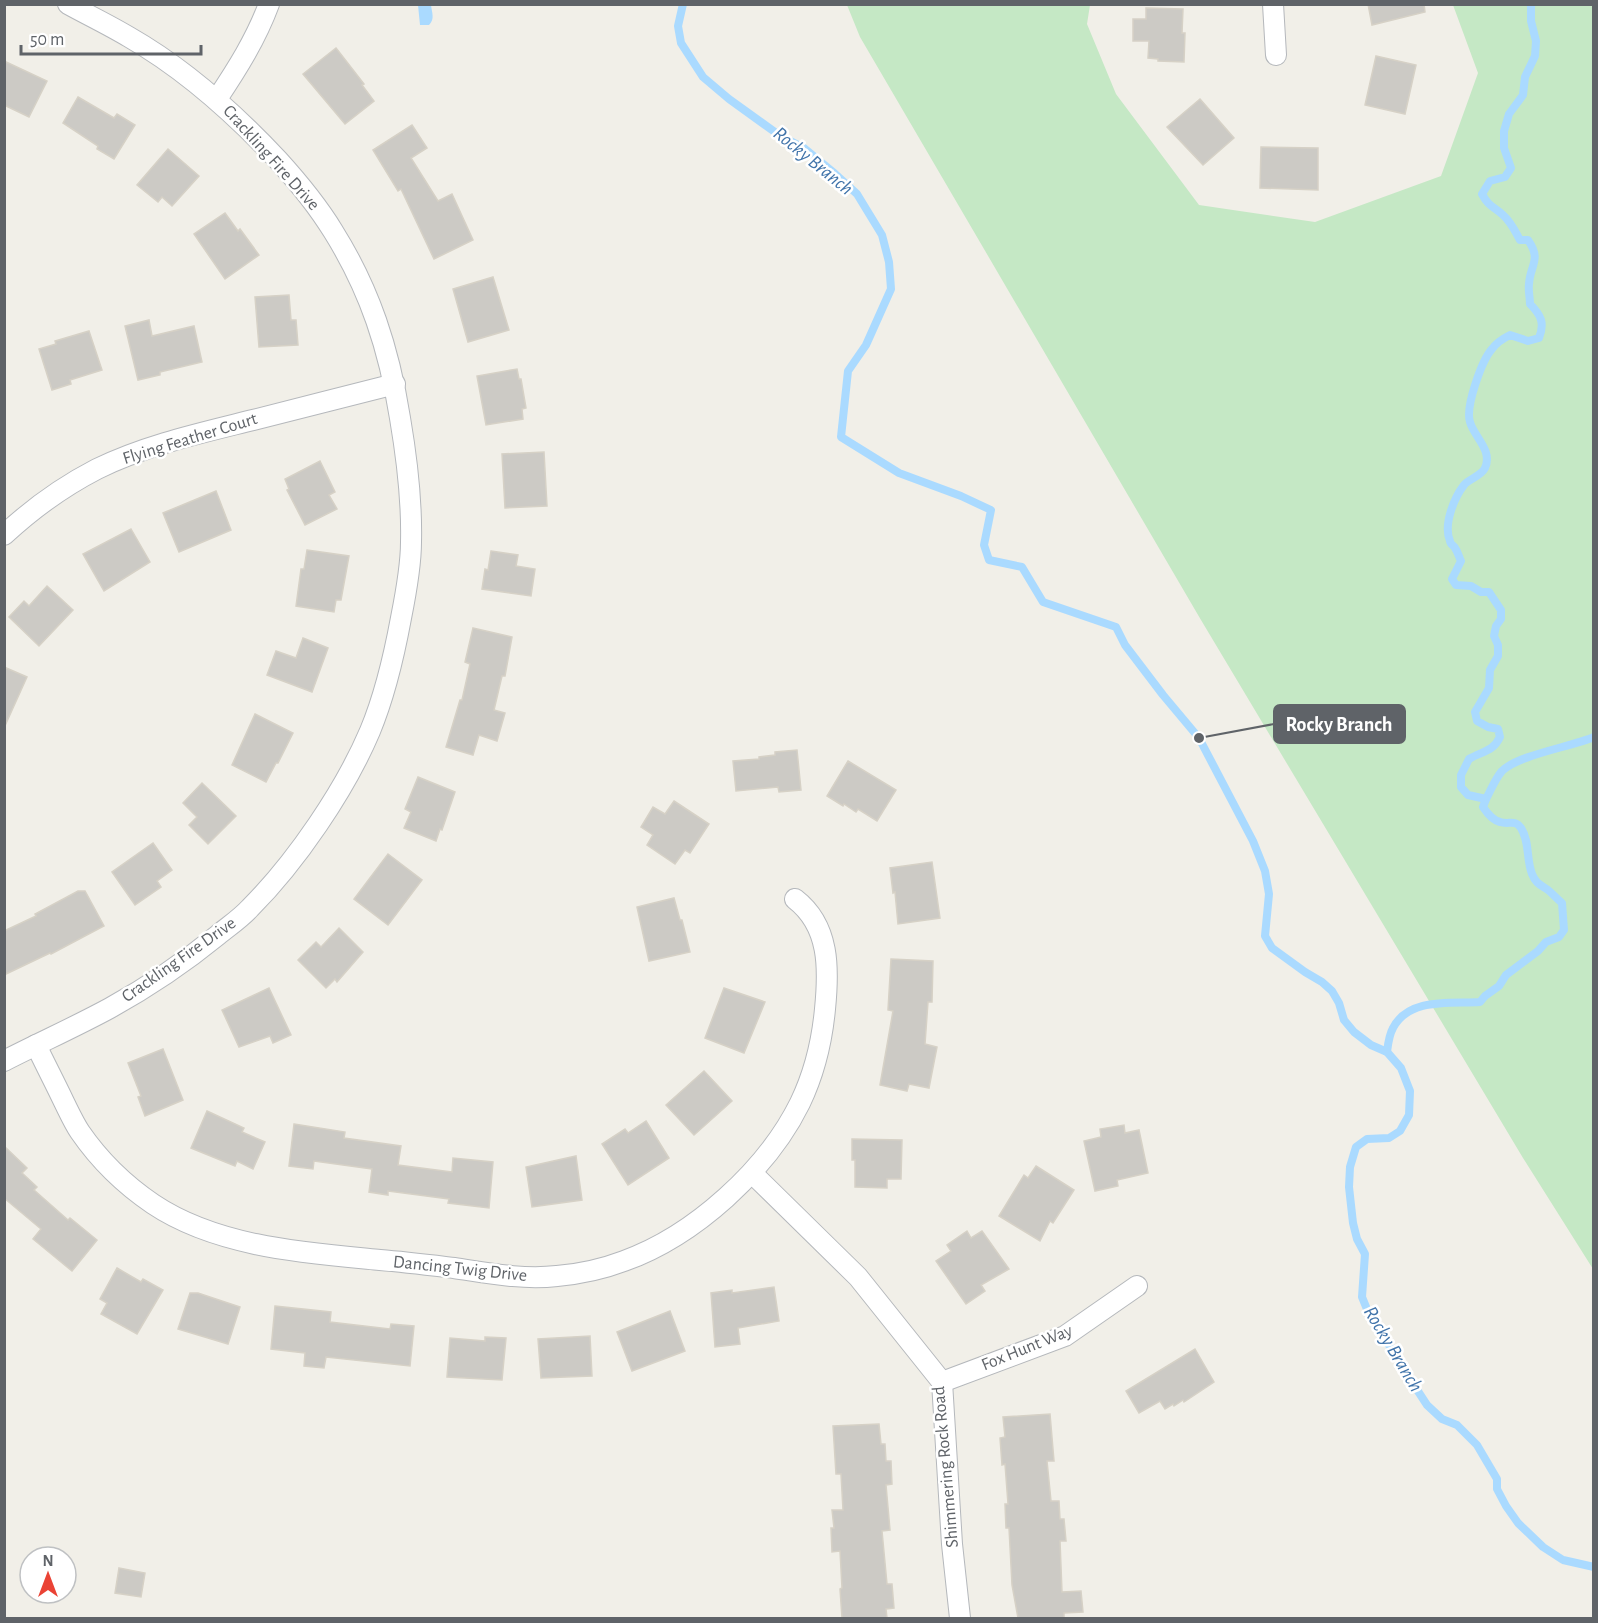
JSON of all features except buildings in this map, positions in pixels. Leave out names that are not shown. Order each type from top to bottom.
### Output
[{"type":"street","name":"Crackling Fire Drive","points":[[4,1061],[108,1009],[143,989],[198,952],[249,909],[281,873],[317,825],[348,774],[370,731],[395,651],[406,592],[411,545],[406,451],[389,358],[373,310],[357,273],[333,229],[303,188],[217,99],[131,38],[68,4]]},
{"type":"street","points":[[217,99],[243,61],[269,4]]},
{"type":"street","points":[[1273,4],[1276,55]]},
{"type":"street","name":"Flying Feather Court","points":[[4,535],[56,493],[97,470],[132,455],[196,435],[395,384]]},
{"type":"street","name":"Dancing Twig Drive","points":[[36,1045],[78,1130],[97,1155],[124,1183],[156,1206],[197,1227],[254,1244],[309,1253],[428,1264],[515,1277],[554,1277],[575,1274],[624,1262],[660,1245],[697,1222],[752,1173],[777,1141],[800,1104],[814,1067],[823,1028],[827,988],[826,957],[822,934],[814,917],[795,899]]},
{"type":"street","name":"Shimmering Rock Road","points":[[752,1173],[858,1277],[942,1382],[952,1544],[960,1618]]},
{"type":"street","name":"Fox Hunt Way","points":[[942,1382],[1065,1336],[1137,1286]]},
{"type":"green space","points":[[847,5],[1090,5],[1087,24],[1116,94],[1199,205],[1315,222],[1441,176],[1478,73],[1453,5],[1593,5],[1593,1269],[1523,1158],[1201,620],[860,37]]},
{"type":"water","points":[[418,5],[431,5],[433,18],[429,25],[420,25]]},
{"type":"waterway","name":"Rocky Branch","points":[[683,4],[678,26],[681,43],[703,77],[729,99],[779,135],[804,148],[833,172],[857,194],[882,235],[889,262],[891,289],[866,345],[848,371],[841,437],[899,473],[991,510],[984,545],[989,560],[1022,567],[1043,602],[1116,627],[1125,645],[1199,738],[1253,841],[1265,871],[1269,894],[1265,936],[1272,948],[1332,991],[1339,1003],[1344,1020],[1354,1032],[1371,1045],[1387,1052],[1401,1068],[1410,1091],[1409,1115],[1400,1131],[1389,1138],[1367,1139],[1356,1147],[1350,1167],[1349,1187],[1353,1223],[1357,1239],[1365,1254],[1362,1297],[1371,1319],[1398,1356],[1427,1405],[1442,1419],[1457,1425],[1477,1445],[1497,1479],[1497,1489],[1518,1523],[1543,1547],[1563,1560],[1594,1567]]},
{"type":"waterway","points":[[1387,1052],[1393,1028],[1409,1011],[1432,1004],[1480,1002],[1499,986],[1506,975],[1538,951],[1546,942],[1559,937],[1564,930],[1562,903],[1534,877],[1530,868],[1526,839],[1519,825],[1495,820],[1483,807],[1486,799],[1468,795],[1461,787],[1461,775],[1469,759],[1491,748],[1500,737],[1498,729],[1477,721],[1475,712],[1489,688],[1490,670],[1498,656],[1498,645],[1494,636],[1496,626],[1501,619],[1501,610],[1489,592],[1481,592],[1471,586],[1456,585],[1452,579],[1461,561],[1448,535],[1453,504],[1460,490],[1483,471],[1487,461],[1485,449],[1472,428],[1469,415],[1475,384],[1484,363],[1498,342],[1505,337],[1510,335],[1528,341],[1539,338],[1542,328],[1539,316],[1530,304],[1529,286],[1535,258],[1532,247],[1528,240],[1520,240],[1513,227],[1482,194],[1490,181],[1505,177],[1511,168],[1504,148],[1504,131],[1509,114],[1523,95],[1525,77],[1535,56],[1536,41],[1531,21],[1531,4]]},
{"type":"waterway","points":[[1486,799],[1502,771],[1510,765],[1594,737]]},
{"type":"place","name":"Rocky Branch","points":[[1199,738]]}]
